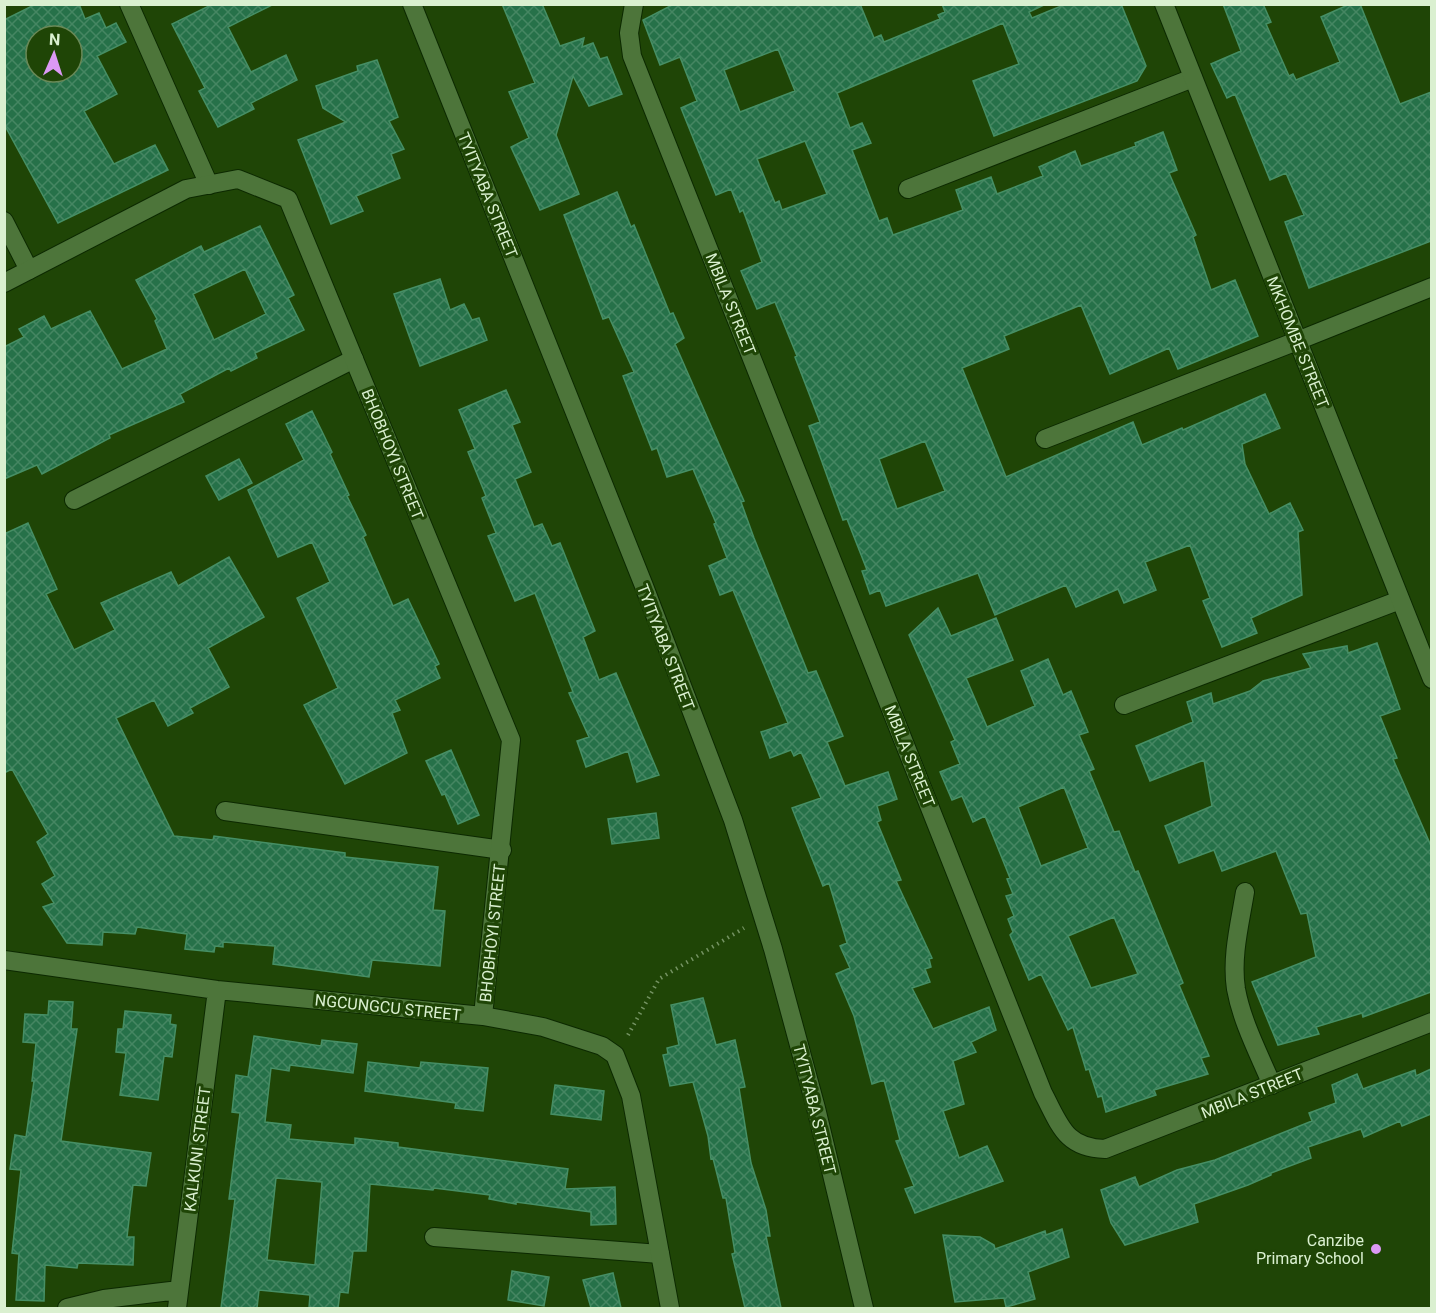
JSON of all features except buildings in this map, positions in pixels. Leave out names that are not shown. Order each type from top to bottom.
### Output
[{"type":"street","points":[[129,4],[209,185]]},
{"type":"street","name":"TYITYABA STREET","points":[[412,4],[644,586],[733,820],[816,1108],[864,1308]]},
{"type":"street","name":"MBILA STREET","points":[[634,4],[629,33],[632,56],[1043,1093],[1063,1132],[1076,1144],[1087,1149],[1105,1149],[1431,1022]]},
{"type":"street","name":"MKHOMBE STREET","points":[[1164,4],[1431,679]]},
{"type":"street","points":[[908,189],[1193,78]]},
{"type":"street","name":"BHOBHOYI STREET","points":[[4,283],[186,189],[238,179],[288,199],[511,740],[502,850],[483,1016]]},
{"type":"street","points":[[4,221],[29,270]]},
{"type":"street","points":[[1045,439],[1431,287]]},
{"type":"street","points":[[74,501],[354,359]]},
{"type":"street","points":[[1124,705],[1400,600]]},
{"type":"street","points":[[225,811],[502,850]]},
{"type":"street","points":[[1245,892],[1237,939],[1236,988],[1242,1014],[1272,1085]]},
{"type":"street","name":"NGCUNGCU STREET","points":[[4,960],[217,990],[483,1016],[572,1034],[602,1046],[615,1055]]},
{"type":"street","name":"KALKUNI STREET","points":[[177,1308],[217,990]]},
{"type":"street","points":[[615,1055],[631,1096],[670,1308]]},
{"type":"street","points":[[434,1238],[660,1254]]},
{"type":"street","points":[[67,1308],[104,1299],[179,1290]]},
{"type":"path","points":[[615,1055],[659,979],[762,916]]},
{"type":"place","name":"Canzibe Primary School","points":[[1376,1249]]}]
